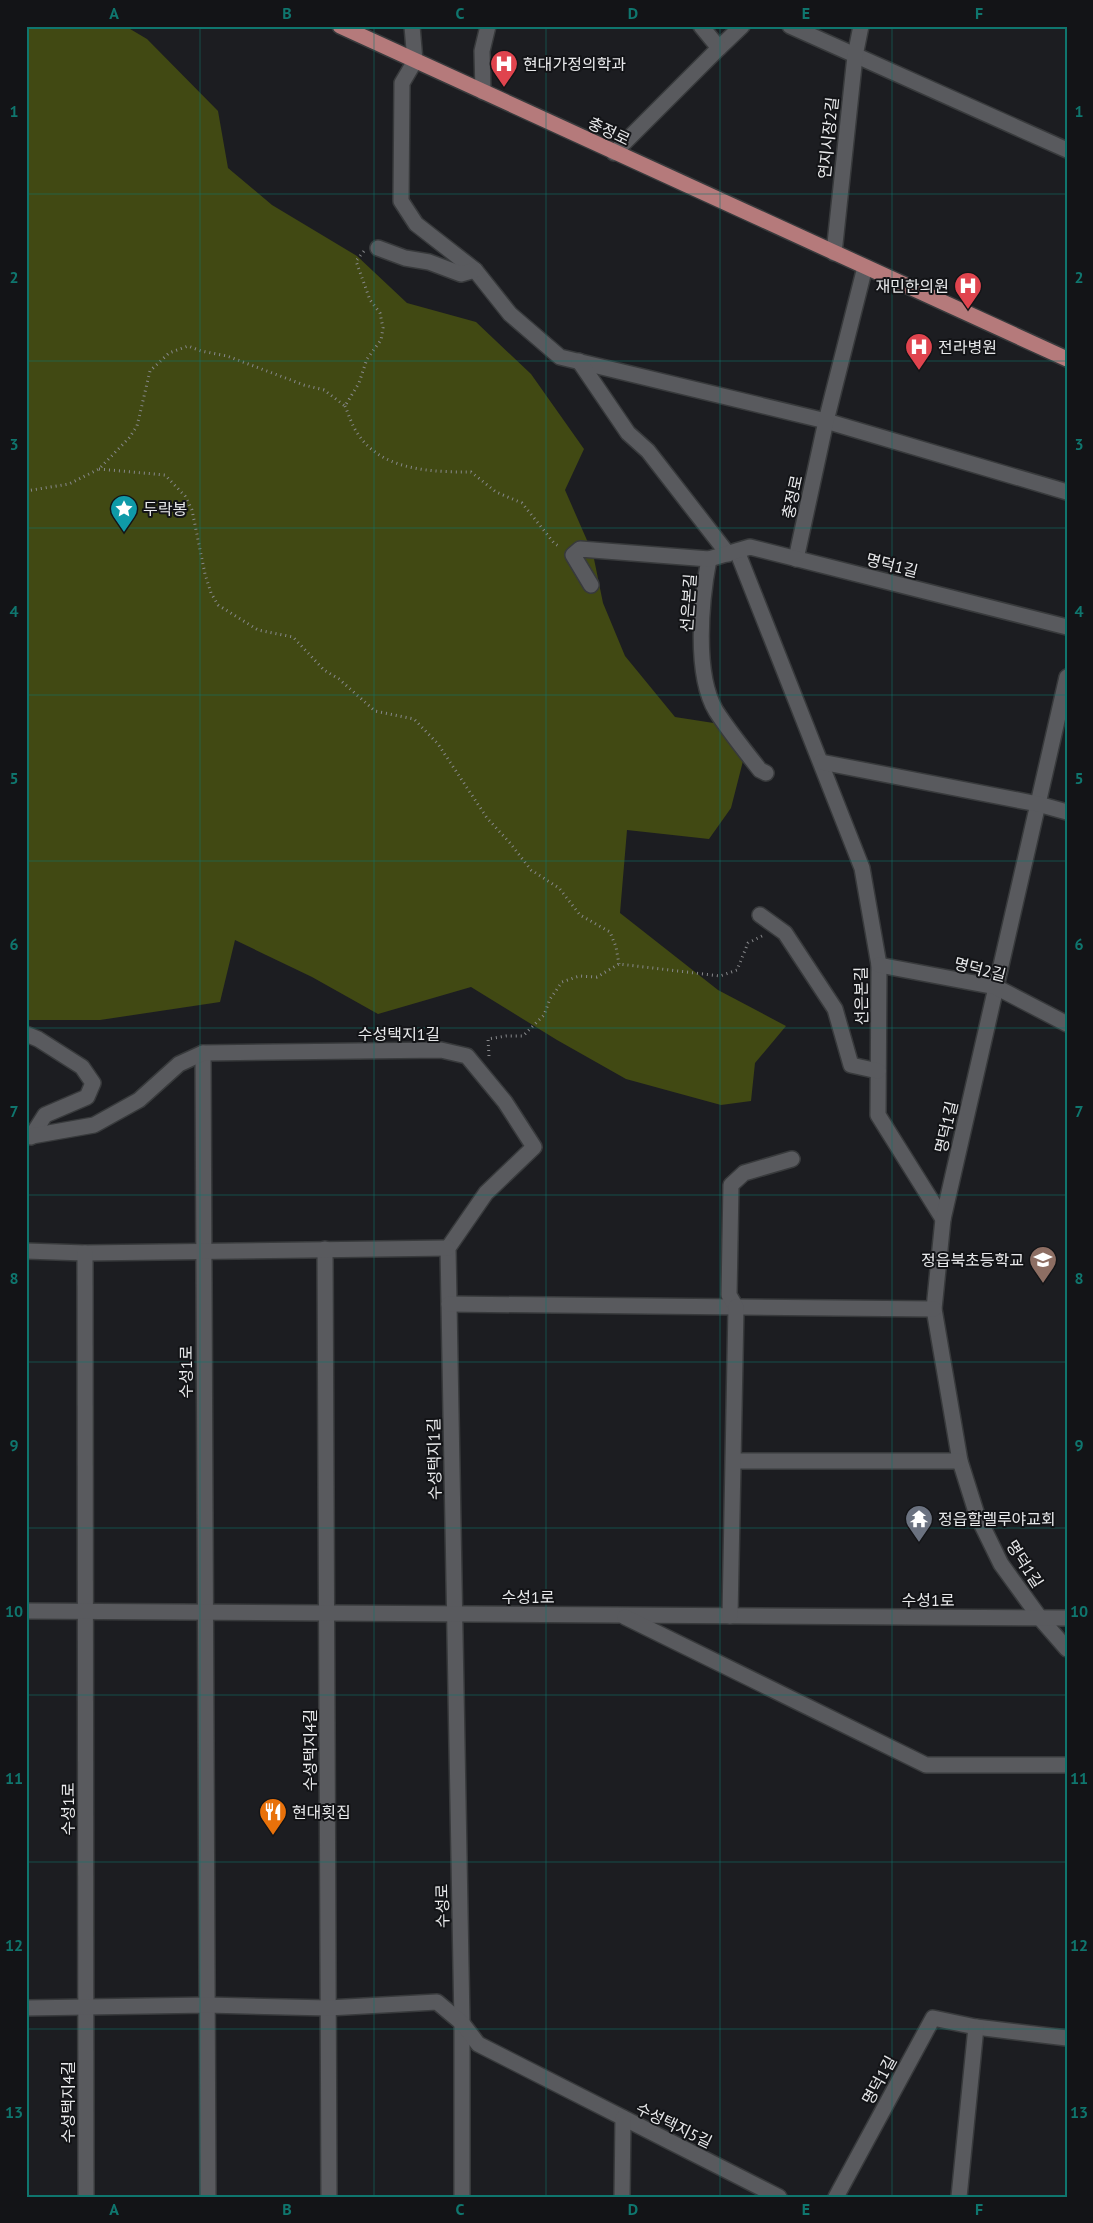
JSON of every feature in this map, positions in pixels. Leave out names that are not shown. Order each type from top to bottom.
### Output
[{"type":"main road","name":"충정로","points":[[340,26],[1067,359]]},
{"type":"street","points":[[412,26],[415,61],[402,82],[401,201],[416,224],[475,270],[510,314],[560,357],[826,421],[1067,492]]},
{"type":"street","points":[[484,92],[482,51],[488,26]]},
{"type":"street","points":[[701,26],[719,48]]},
{"type":"street","points":[[614,153],[742,26]]},
{"type":"street","points":[[790,26],[1036,134],[1067,150]]},
{"type":"street","name":"연지시장2길","points":[[834,253],[855,56],[861,26]]},
{"type":"street","points":[[378,248],[405,258],[429,262],[461,274],[475,270]]},
{"type":"street","name":"충정로","points":[[796,559],[826,421],[864,267]]},
{"type":"street","name":"선은본길","points":[[579,361],[628,433],[648,451],[732,552],[772,643],[822,762],[862,868],[879,965],[878,1115],[942,1219]]},
{"type":"street","name":"명덕1길","points":[[709,559],[750,548],[1067,627]]},
{"type":"street","name":"선은본길","points":[[573,554],[580,549],[709,559],[702,608],[704,672],[715,709],[760,770],[766,773]]},
{"type":"street","points":[[573,554],[591,585]]},
{"type":"street","name":"명덕1길","points":[[1067,677],[942,1219],[934,1309],[960,1460],[977,1515],[1002,1564],[1040,1618],[1067,1650]]},
{"type":"street","points":[[822,762],[1038,804],[1067,812]]},
{"type":"street","points":[[760,915],[785,933],[835,1009],[851,1065],[878,1071]]},
{"type":"street","name":"명덕2길","points":[[879,965],[996,987],[1067,1024]]},
{"type":"street","points":[[26,1034],[38,1039],[82,1066],[93,1083],[87,1097],[45,1115],[28,1137]]},
{"type":"street","name":"수성택지1길","points":[[28,1137],[94,1125],[139,1100],[179,1064],[203,1053],[441,1050],[467,1056],[505,1102],[534,1147],[486,1193],[448,1248],[453,1614]]},
{"type":"street","points":[[203,1053],[203,1250]]},
{"type":"street","points":[[730,1616],[735,1461],[736,1307],[729,1294],[731,1185],[744,1173],[792,1158]]},
{"type":"street","points":[[26,1251],[85,1253],[448,1248]]},
{"type":"street","points":[[324,1249],[326,1613]]},
{"type":"street","name":"수성1로","points":[[203,1250],[207,2006]]},
{"type":"street","name":"수성1로","points":[[85,1253],[86,2006]]},
{"type":"street","points":[[449,1304],[934,1309]]},
{"type":"street","points":[[735,1461],[960,1460]]},
{"type":"street","name":"수성1로","points":[[26,1612],[1067,1618]]},
{"type":"street","name":"수성택지4길","points":[[326,1613],[329,2197]]},
{"type":"street","name":"수성로","points":[[453,1614],[462,2023],[462,2197]]},
{"type":"street","points":[[621,1615],[926,1766],[1067,1765]]},
{"type":"street","points":[[26,2008],[86,2006],[328,2008],[436,2002],[462,2023],[478,2044],[623,2118]]},
{"type":"street","name":"수성택지4길","points":[[86,2006],[86,2197]]},
{"type":"street","points":[[207,2006],[208,2197]]},
{"type":"street","name":"명덕1길","points":[[836,2197],[933,2018],[976,2027],[1067,2038]]},
{"type":"street","points":[[959,2197],[976,2027]]},
{"type":"street","name":"수성택지5길","points":[[622,2197],[623,2118],[779,2197]]},
{"type":"path","points":[[345,406],[359,382],[367,359],[381,340],[383,328],[380,313],[370,300],[356,262],[368,246],[378,248]]},
{"type":"path","points":[[26,491],[69,484],[99,469],[129,438],[137,426],[150,371],[169,353],[188,346],[201,352],[227,356],[304,385],[324,390],[345,406],[358,435],[380,455],[408,468],[440,472],[471,472],[496,492],[522,503],[554,543],[573,554]]},
{"type":"path","points":[[99,469],[165,475],[184,496],[192,510],[205,574],[211,593],[218,605],[258,630],[293,637],[324,670],[339,679],[375,710],[414,718],[438,744],[488,818],[531,870],[560,888],[580,914],[610,932],[616,947],[619,964]]},
{"type":"path","points":[[492,1064],[488,1040],[506,1036],[523,1036],[544,1015],[550,999],[562,982],[578,976],[598,977],[619,964],[720,976],[736,970],[748,943],[779,929]]},
{"type":"green space","points":[[26,26],[125,26],[147,39],[218,111],[228,168],[272,205],[357,256],[407,303],[476,322],[531,374],[584,449],[565,490],[593,554],[603,603],[625,656],[675,717],[720,724],[743,761],[731,808],[709,839],[627,830],[620,913],[718,990],[786,1026],[755,1063],[751,1101],[721,1105],[626,1079],[557,1040],[471,987],[378,1014],[312,977],[235,940],[220,1002],[100,1020],[26,1020]]},
{"type":"place","name":"현대가정의학과","points":[[504,88]]},
{"type":"place","name":"재민한의원","points":[[968,310]]},
{"type":"place","name":"전라병원","points":[[919,371]]},
{"type":"place","name":"두락봉","points":[[124,533]]},
{"type":"place","name":"정읍북초등학교","points":[[1043,1284]]},
{"type":"place","name":"정읍할렐루야교회","points":[[919,1543]]},
{"type":"place","name":"현대횟집","points":[[273,1836]]}]
